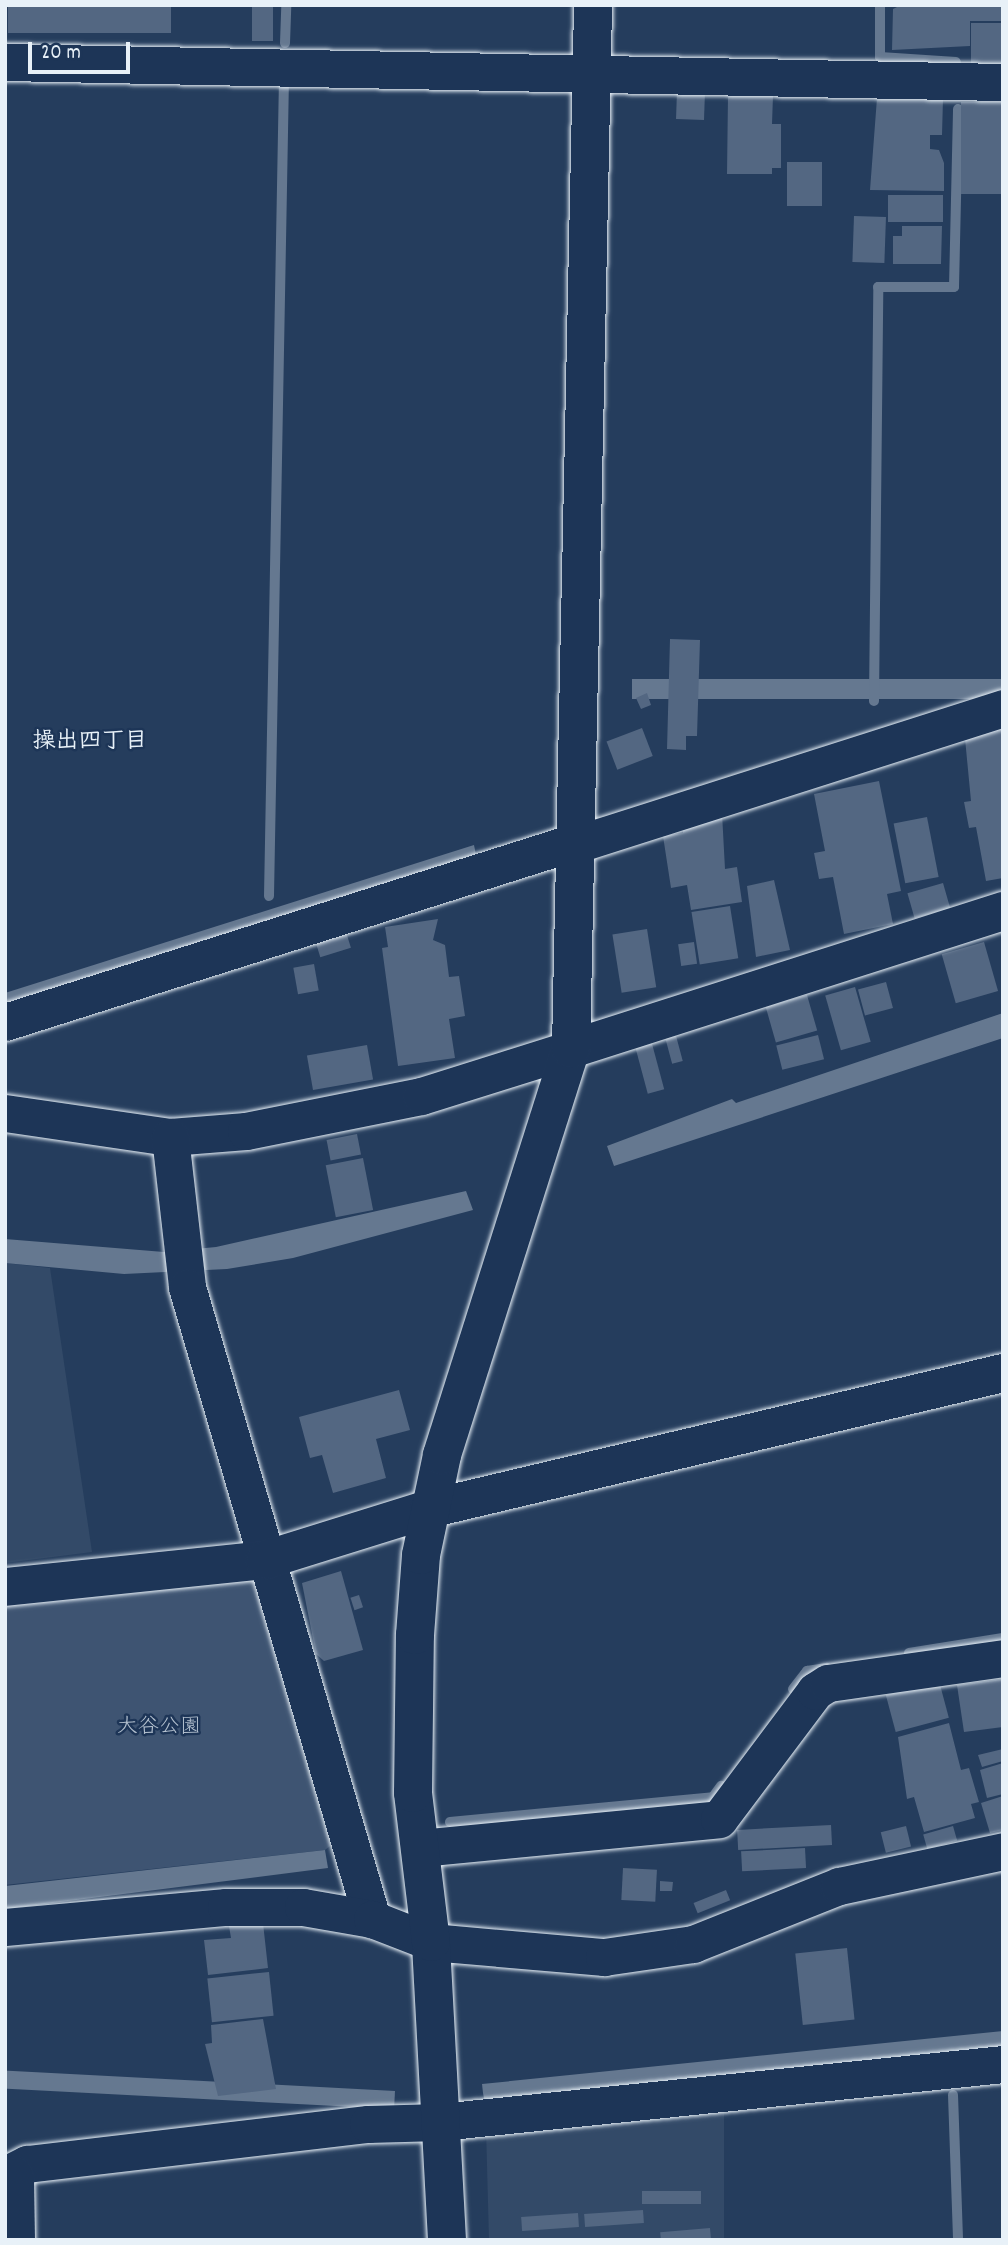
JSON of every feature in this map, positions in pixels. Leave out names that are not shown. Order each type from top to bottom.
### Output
[{"type":"street","points":[[447,2240],[431,1942],[420,1848],[412,1708],[429,1510],[571,1049],[593,5]]},
{"type":"street","points":[[5,62],[1003,82]]},
{"type":"street","points":[[5,1022],[574,831],[1003,708]]},
{"type":"street","points":[[5,1113],[170,1137],[339,1116],[571,1049],[1003,911]]},
{"type":"street","points":[[170,1137],[187,1287],[372,1919]]},
{"type":"street","points":[[5,1587],[265,1560],[429,1510],[1003,1373]]},
{"type":"street","points":[[420,1848],[719,1819],[815,1691],[828,1683],[1003,1658]]},
{"type":"street","points":[[5,1927],[226,1907],[303,1907],[372,1919],[431,1942],[604,1958],[693,1944],[839,1886],[1003,1851]]},
{"type":"street","points":[[16,2240],[9,2175],[27,2164],[368,2124],[440,2122],[1003,2064]]},
{"type":"shaded area","points":[[632,679],[1003,679],[1003,699],[632,699]]},
{"type":"shaded area","points":[[474,845],[478,865],[5,1011],[5,993]]},
{"type":"shaded area","points":[[1003,1013],[1003,1038],[614,1166],[607,1146],[732,1099],[736,1103]]},
{"type":"shaded area","points":[[466,1191],[473,1210],[293,1258],[227,1269],[124,1274],[5,1263],[5,1239],[164,1252],[216,1247]]},
{"type":"shaded area","points":[[5,1263],[50,1268],[92,1552],[5,1563]]},
{"type":"shaded area","points":[[325,1850],[328,1868],[5,1909],[5,1886]]},
{"type":"shaded area","points":[[1003,2031],[1003,2052],[485,2103],[482,2084]]},
{"type":"shaded area","points":[[5,2071],[395,2091],[394,2109],[5,2089]]},
{"type":"shaded area","points":[[724,2105],[724,2240],[489,2240],[486,2128]]},
{"type":"green space","name":"大谷公園","points":[[256,1576],[339,1839],[325,1850],[5,1885],[5,1606]]},
{"type":"building","points":[[8,5],[171,5],[171,33],[8,33]]},
{"type":"building","points":[[252,5],[273,5],[273,41],[252,41]]},
{"type":"building","points":[[901,5],[1003,5],[1003,21],[970,21],[970,46],[892,50],[893,9]]},
{"type":"building","points":[[971,23],[1003,23],[1003,67],[971,67]]},
{"type":"building","points":[[677,91],[705,92],[704,120],[676,119]]},
{"type":"building","points":[[728,95],[773,96],[772,124],[781,124],[781,168],[772,168],[772,174],[727,174]]},
{"type":"building","points":[[877,98],[943,99],[942,135],[930,135],[930,149],[939,150],[944,163],[944,191],[870,190]]},
{"type":"building","points":[[961,102],[1003,102],[1003,194],[961,194]]},
{"type":"building","points":[[787,162],[822,162],[822,206],[787,206]]},
{"type":"building","points":[[888,195],[943,195],[943,222],[888,222]]},
{"type":"building","points":[[854,216],[886,217],[884,263],[852,262]]},
{"type":"building","points":[[902,226],[942,226],[941,264],[893,264],[893,236],[902,236]]},
{"type":"building","points":[[670,639],[700,640],[697,736],[686,736],[686,750],[667,749]]},
{"type":"building","points":[[647,693],[651,705],[641,709],[636,698]]},
{"type":"building","points":[[1003,720],[1003,878],[986,881],[976,827],[969,828],[964,802],[971,801],[964,728]]},
{"type":"building","points":[[642,728],[653,756],[617,770],[607,742]]},
{"type":"building","points":[[879,781],[901,891],[887,894],[893,924],[844,934],[833,877],[819,879],[814,853],[825,851],[814,794]]},
{"type":"building","points":[[722,813],[725,869],[737,867],[742,902],[691,910],[687,885],[671,888],[663,836],[683,833],[681,819]]},
{"type":"building","points":[[927,817],[939,877],[905,883],[894,823]]},
{"type":"building","points":[[774,880],[790,950],[756,957],[747,886]]},
{"type":"building","points":[[943,883],[950,908],[915,918],[907,893]]},
{"type":"building","points":[[730,906],[738,958],[700,964],[691,912]]},
{"type":"building","points":[[438,919],[433,940],[445,945],[449,977],[459,976],[465,1016],[449,1019],[455,1058],[398,1066],[382,948],[388,947],[385,927]]},
{"type":"building","points":[[343,922],[351,948],[320,957],[312,931]]},
{"type":"building","points":[[647,929],[656,987],[622,993],[612,934]]},
{"type":"building","points":[[694,942],[697,964],[681,966],[678,944]]},
{"type":"building","points":[[984,942],[998,991],[956,1003],[942,954]]},
{"type":"building","points":[[314,964],[319,991],[298,994],[293,968]]},
{"type":"building","points":[[886,982],[893,1008],[865,1016],[858,990]]},
{"type":"building","points":[[855,987],[871,1042],[841,1050],[825,996]]},
{"type":"building","points":[[807,995],[817,1031],[776,1042],[766,1007]]},
{"type":"building","points":[[675,1032],[683,1061],[672,1064],[664,1035]]},
{"type":"building","points":[[818,1035],[824,1059],[782,1070],[776,1045]]},
{"type":"building","points":[[651,1040],[664,1089],[648,1094],[635,1044]]},
{"type":"building","points":[[367,1045],[373,1079],[313,1090],[307,1056]]},
{"type":"building","points":[[357,1134],[361,1155],[331,1161],[327,1140]]},
{"type":"building","points":[[363,1158],[373,1210],[336,1217],[326,1165]]},
{"type":"building","points":[[399,1390],[410,1430],[376,1439],[386,1478],[333,1493],[322,1455],[310,1458],[299,1417]]},
{"type":"building","points":[[341,1571],[363,1650],[324,1661],[316,1654],[302,1583]]},
{"type":"building","points":[[359,1595],[363,1607],[354,1610],[350,1598]]},
{"type":"building","points":[[1003,1679],[1003,1727],[964,1732],[957,1685]]},
{"type":"building","points":[[939,1681],[949,1718],[896,1732],[886,1695]]},
{"type":"building","points":[[949,1723],[961,1770],[969,1768],[979,1802],[971,1804],[975,1818],[924,1832],[914,1797],[907,1799],[898,1737]]},
{"type":"building","points":[[1003,1749],[1003,1761],[982,1767],[978,1755]]},
{"type":"building","points":[[1003,1763],[1003,1794],[987,1798],[980,1770]]},
{"type":"building","points":[[1003,1796],[1003,1830],[990,1833],[981,1803]]},
{"type":"building","points":[[831,1825],[832,1845],[738,1850],[737,1830]]},
{"type":"building","points":[[906,1826],[911,1846],[886,1853],[881,1832]]},
{"type":"building","points":[[953,1826],[957,1840],[927,1849],[923,1835]]},
{"type":"building","points":[[805,1848],[806,1868],[742,1871],[741,1851]]},
{"type":"building","points":[[623,1868],[657,1870],[655,1902],[621,1900]]},
{"type":"building","points":[[660,1881],[673,1882],[672,1891],[660,1891]]},
{"type":"building","points":[[726,1890],[730,1900],[698,1913],[694,1903]]},
{"type":"building","points":[[263,1923],[268,1968],[208,1975],[204,1940],[231,1938],[229,1926]]},
{"type":"building","points":[[847,1948],[855,2020],[803,2025],[795,1953]]},
{"type":"building","points":[[269,1972],[274,2016],[212,2022],[207,1978]]},
{"type":"building","points":[[263,2019],[276,2089],[218,2096],[205,2044],[212,2043],[211,2025]]},
{"type":"building","points":[[642,2191],[701,2191],[701,2204],[642,2204]]},
{"type":"building","points":[[643,2210],[644,2223],[585,2227],[584,2214]]},
{"type":"building","points":[[578,2213],[579,2227],[522,2231],[521,2217]]},
{"type":"building","points":[[710,2228],[711,2240],[661,2240],[660,2232]]},
{"type":"waterway","points":[[285,43],[286,5]]},
{"type":"waterway","points":[[880,5],[880,57],[956,62]]},
{"type":"waterway","points":[[269,896],[284,80]]},
{"type":"waterway","points":[[874,701],[878,287],[954,287],[958,109]]},
{"type":"waterway","points":[[909,1653],[1003,1638]]},
{"type":"waterway","points":[[793,1689],[807,1671],[827,1668]]},
{"type":"waterway","points":[[450,1822],[713,1797],[721,1786]]},
{"type":"waterway","points":[[953,2095],[958,2240]]},
{"type":"district","name":"操出四丁目","points":[[90,743]]}]
